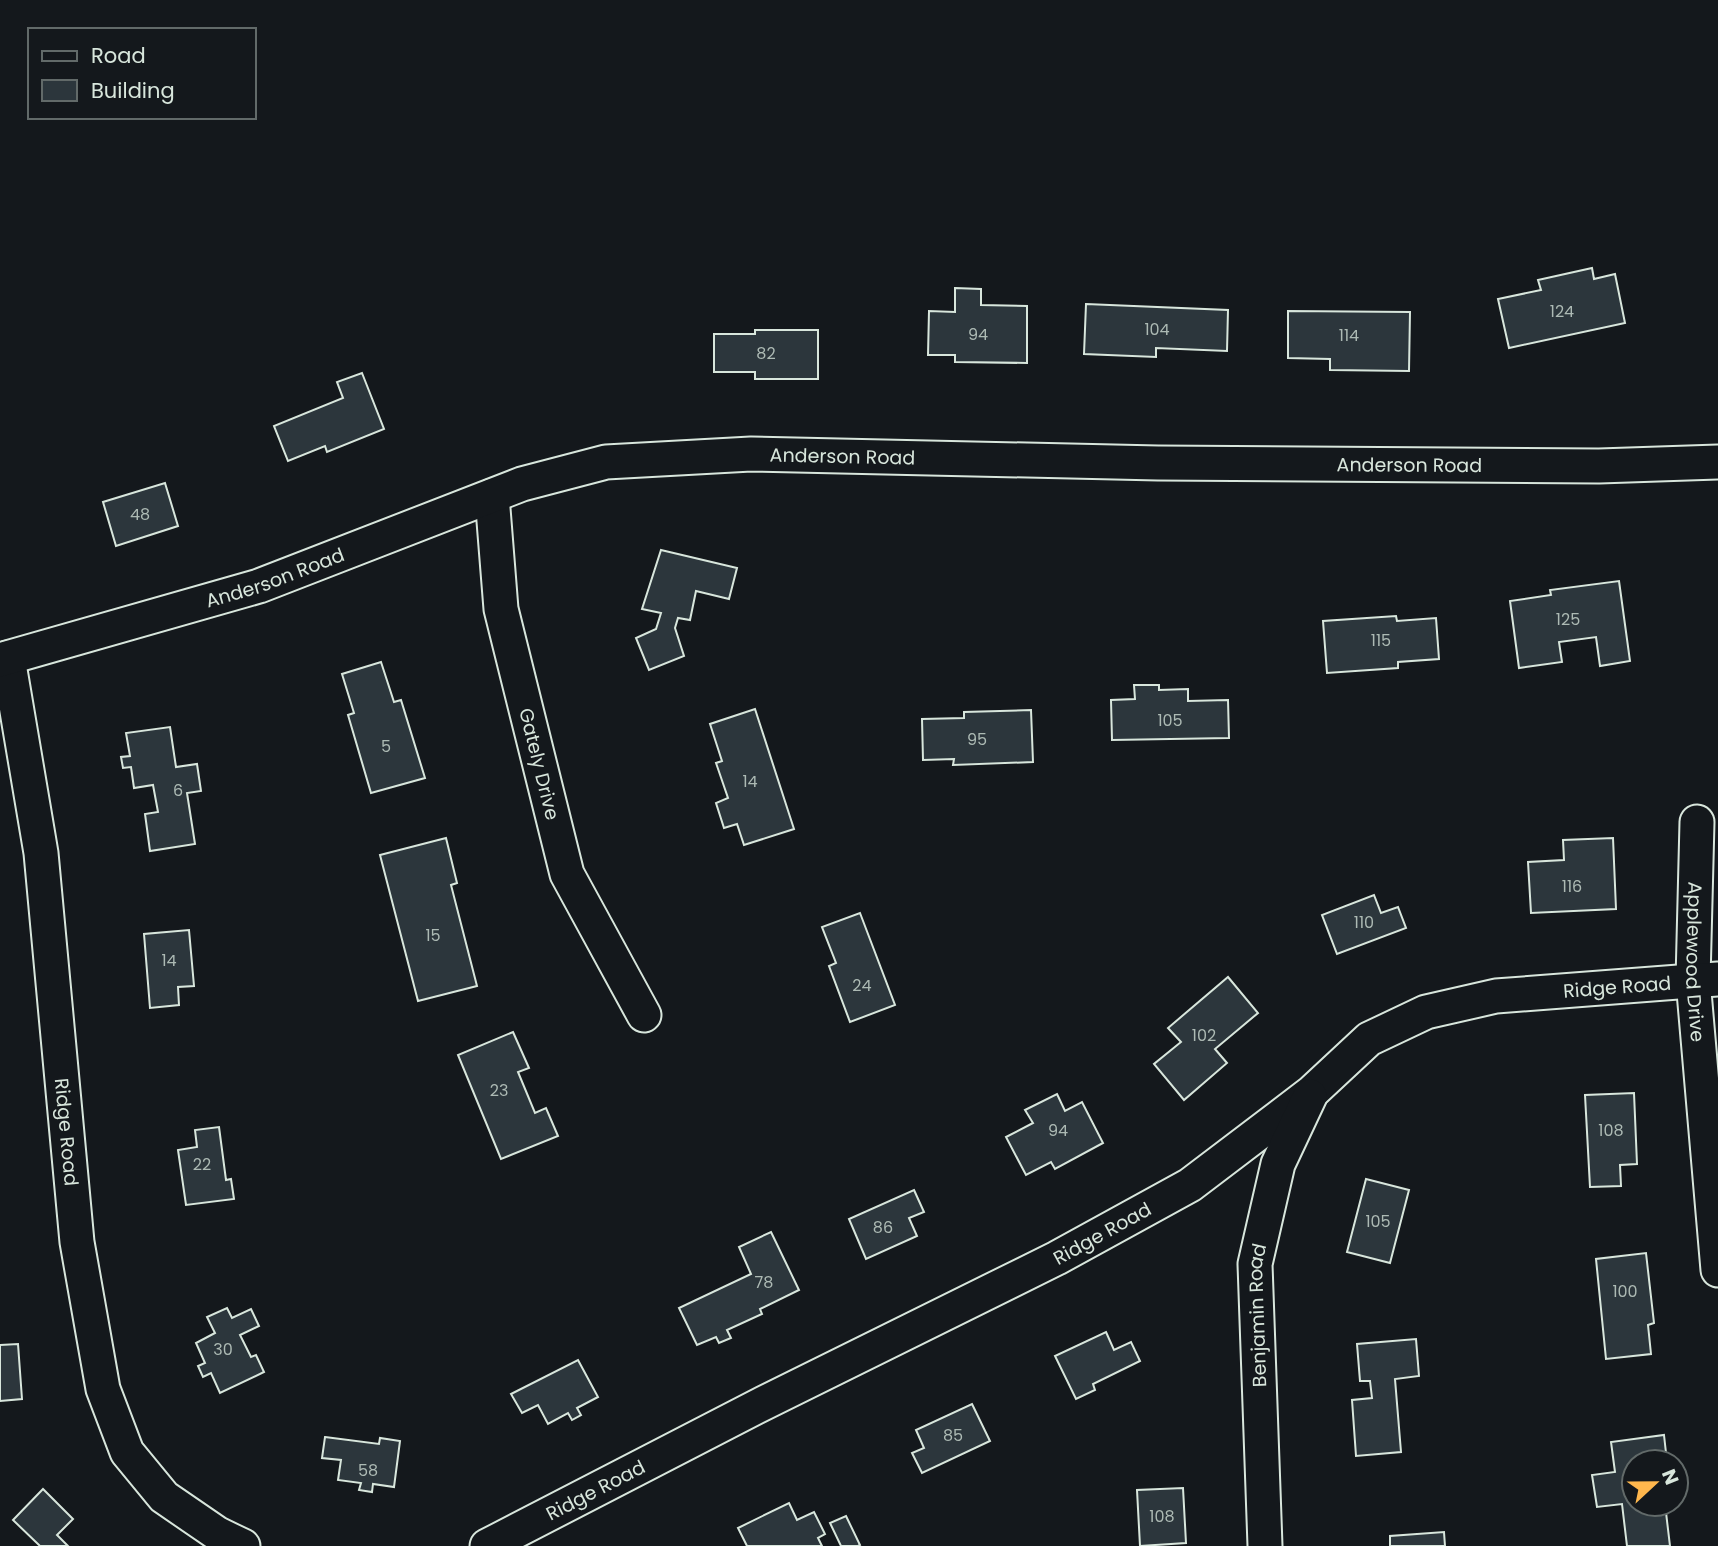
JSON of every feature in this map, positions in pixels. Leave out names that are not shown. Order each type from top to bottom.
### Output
[{"type":"street","name":"Anderson Road","points":[[4,659],[260,586],[522,484],[606,462],[751,454],[1172,464],[1599,466],[1718,462]]},
{"type":"street","name":"Gately Drive","points":[[492,496],[501,609],[568,874],[644,1014]]},
{"type":"street","name":"Ridge Road","points":[[4,659],[41,853],[77,1242],[103,1389],[127,1452],[164,1497],[218,1534],[243,1546]]},
{"type":"street","name":"Applewood Drive","points":[[1697,822],[1718,1270]]},
{"type":"street","name":"Ridge Road","points":[[487,1546],[764,1403],[1057,1258],[1190,1185],[1311,1093],[1369,1039],[1426,1012],[1496,996],[1706,979]]},
{"type":"street","name":"Benjamin Road","points":[[1265,1546],[1255,1264],[1278,1164],[1311,1093]]},
{"type":"building","points":[[1592,268],[1594,279],[1615,274],[1625,323],[1509,348],[1498,299],[1541,290],[1538,280]]},
{"type":"building","points":[[955,288],[981,289],[981,305],[1027,306],[1027,363],[955,362],[955,355],[928,355],[929,311],[955,312]]},
{"type":"building","points":[[1086,304],[1228,310],[1227,351],[1156,348],[1156,357],[1084,354]]},
{"type":"building","points":[[1288,311],[1410,312],[1409,371],[1330,370],[1330,359],[1288,358]]},
{"type":"building","points":[[755,330],[818,330],[818,379],[755,379],[755,372],[714,372],[714,334],[755,334]]},
{"type":"building","points":[[362,373],[384,429],[327,452],[325,446],[288,461],[274,426],[343,398],[337,382]]},
{"type":"building","points":[[165,483],[178,526],[116,546],[103,502]]},
{"type":"building","points":[[661,550],[737,568],[729,599],[696,591],[690,620],[678,618],[675,628],[684,656],[649,670],[636,638],[656,629],[661,613],[642,609]]},
{"type":"building","points":[[1619,581],[1630,661],[1600,666],[1596,637],[1559,642],[1562,662],[1519,668],[1510,601],[1551,595],[1550,590]]},
{"type":"building","points":[[1396,616],[1397,621],[1436,618],[1439,659],[1398,662],[1398,668],[1327,673],[1323,621]]},
{"type":"building","points":[[381,662],[394,702],[401,700],[425,778],[371,793],[348,715],[354,713],[342,674]]},
{"type":"building","points":[[1134,685],[1159,685],[1159,690],[1188,689],[1188,701],[1228,700],[1229,738],[1112,740],[1111,700],[1135,699]]},
{"type":"building","points":[[755,709],[794,829],[744,845],[737,824],[724,828],[716,803],[728,798],[716,763],[722,761],[710,724]]},
{"type":"building","points":[[1031,710],[1033,762],[953,765],[954,759],[923,760],[922,719],[964,718],[964,712]]},
{"type":"building","points":[[170,727],[176,767],[197,764],[201,791],[187,793],[195,844],[150,851],[145,814],[158,812],[153,785],[134,788],[131,767],[123,768],[121,757],[130,756],[126,733]]},
{"type":"building","points":[[446,838],[457,883],[451,885],[477,986],[418,1001],[380,855]]},
{"type":"building","points":[[1613,838],[1616,909],[1531,913],[1528,862],[1564,860],[1563,840]]},
{"type":"building","points":[[1374,895],[1381,913],[1398,907],[1406,928],[1337,954],[1322,915]]},
{"type":"building","points":[[860,913],[895,1005],[850,1022],[829,966],[836,963],[822,927]]},
{"type":"building","points":[[189,930],[194,986],[178,987],[179,1005],[150,1008],[144,934]]},
{"type":"building","points":[[1228,977],[1258,1013],[1215,1049],[1227,1063],[1184,1100],[1154,1064],[1181,1042],[1168,1028]]},
{"type":"building","points":[[513,1032],[529,1068],[518,1072],[535,1113],[546,1108],[558,1136],[501,1159],[458,1055]]},
{"type":"building","points":[[1634,1093],[1637,1164],[1620,1165],[1621,1186],[1590,1187],[1585,1095]]},
{"type":"building","points":[[1057,1094],[1065,1111],[1082,1102],[1103,1143],[1055,1169],[1051,1162],[1026,1175],[1006,1137],[1033,1123],[1025,1110]]},
{"type":"building","points":[[219,1127],[226,1180],[231,1179],[234,1199],[186,1205],[178,1150],[197,1147],[195,1130]]},
{"type":"building","points":[[1366,1179],[1409,1190],[1390,1263],[1347,1252]]},
{"type":"building","points":[[914,1190],[924,1212],[909,1218],[917,1236],[866,1259],[849,1219]]},
{"type":"building","points":[[771,1232],[799,1290],[760,1309],[762,1314],[727,1330],[731,1338],[719,1343],[716,1337],[697,1345],[679,1308],[751,1274],[739,1247]]},
{"type":"building","points":[[1646,1253],[1654,1323],[1648,1325],[1651,1354],[1606,1359],[1596,1259]]},
{"type":"building","points":[[227,1308],[232,1318],[251,1309],[259,1326],[240,1335],[251,1357],[256,1355],[264,1372],[220,1393],[211,1373],[203,1377],[198,1366],[205,1363],[196,1343],[215,1333],[207,1317]]},
{"type":"building","points":[[1106,1332],[1114,1350],[1131,1342],[1140,1361],[1093,1384],[1095,1390],[1076,1399],[1055,1356]]},
{"type":"building","points":[[1416,1339],[1419,1376],[1395,1379],[1401,1452],[1356,1456],[1352,1400],[1372,1398],[1370,1381],[1360,1381],[1357,1344]]},
{"type":"building","points":[[18,1344],[22,1399],[0,1401],[0,1345]]},
{"type":"building","points":[[578,1360],[598,1397],[577,1408],[581,1415],[572,1420],[568,1413],[548,1424],[538,1405],[522,1413],[511,1394]]},
{"type":"building","points":[[972,1404],[990,1441],[922,1473],[912,1453],[924,1448],[916,1430]]},
{"type":"building","points":[[1664,1435],[1665,1448],[1620,1448],[1620,1504],[1597,1507],[1592,1475],[1615,1472],[1611,1442]]},
{"type":"building","points":[[325,1437],[379,1444],[380,1438],[400,1441],[394,1487],[373,1484],[372,1492],[359,1490],[361,1483],[338,1480],[341,1460],[322,1458]]},
{"type":"building","points":[[1183,1488],[1186,1543],[1140,1546],[1137,1490]]},
{"type":"building","points":[[43,1489],[73,1519],[57,1535],[68,1546],[40,1546],[13,1520]]},
{"type":"building","points":[[789,1503],[797,1520],[814,1512],[825,1534],[818,1538],[822,1546],[747,1546],[738,1528]]},
{"type":"building","points":[[846,1516],[860,1545],[858,1546],[841,1546],[830,1523]]},
{"type":"building","points":[[1624,1518],[1667,1518],[1670,1546],[1627,1546]]},
{"type":"building","points":[[1444,1532],[1445,1546],[1390,1546],[1390,1536]]}]
